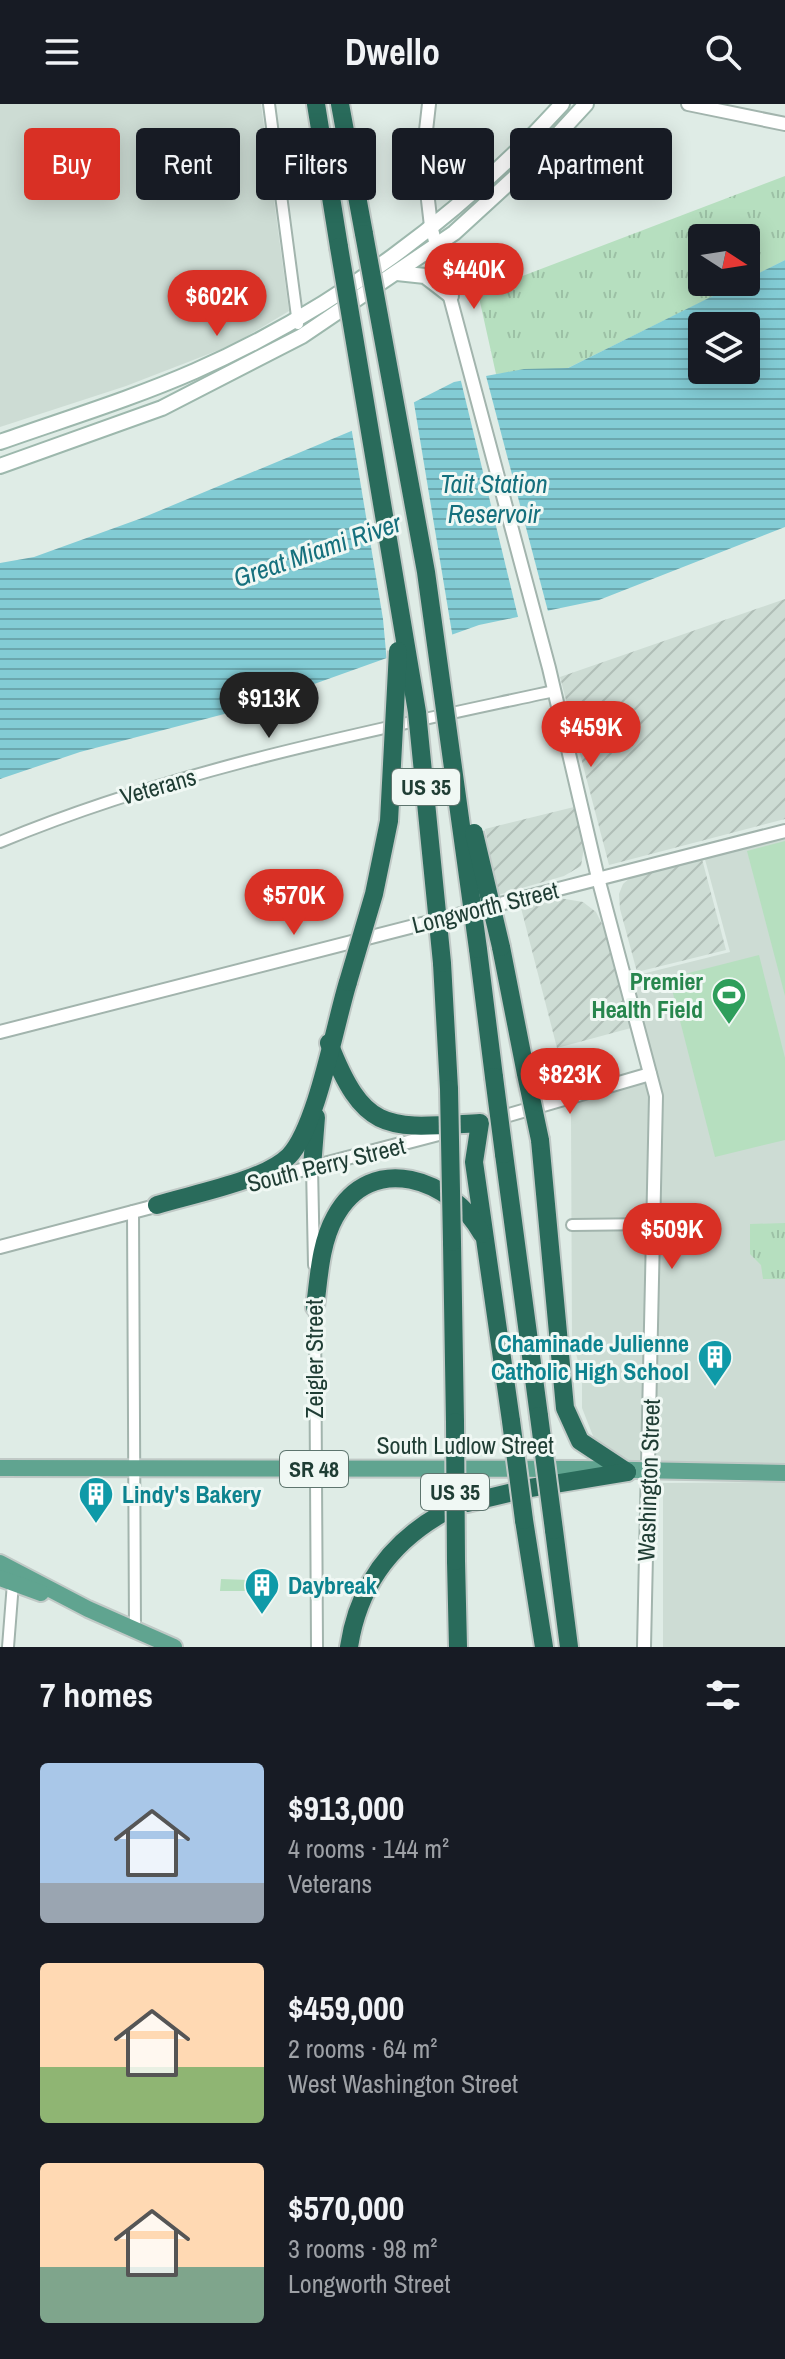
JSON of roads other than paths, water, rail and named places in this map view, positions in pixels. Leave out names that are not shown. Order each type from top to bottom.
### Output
[{"type":"highway","name":"US 35","points":[[314,104],[424,772],[442,963],[449,1089],[458,1647]]},
{"type":"highway","name":"US 35","points":[[340,104],[424,558],[451,737],[569,1647]]},
{"type":"highway","points":[[157,1205],[260,1172],[288,1156],[307,1126],[374,894],[392,805],[399,612]]},
{"type":"highway","points":[[451,737],[501,947],[540,1140],[565,1408],[580,1441],[627,1472]]},
{"type":"highway","points":[[329,1043],[349,1092],[370,1112],[385,1120],[410,1127],[480,1123],[474,1155],[484,1237],[544,1647]]},
{"type":"highway","points":[[312,1167],[322,1074]]},
{"type":"highway","points":[[315,1307],[323,1252],[334,1218],[349,1199],[373,1183],[402,1179],[434,1186],[464,1207],[484,1237]]},
{"type":"highway","points":[[467,1503],[530,1488],[627,1472]]},
{"type":"highway","points":[[349,1647],[360,1602],[380,1564],[410,1533],[441,1514]]},
{"type":"highway","points":[[456,1565],[468,1610],[470,1647]]},
{"type":"main road","points":[[494,173],[562,104]]},
{"type":"main road","points":[[0,466],[159,409],[302,336],[436,246],[494,198],[586,104]]},
{"type":"main road","points":[[0,442],[196,370],[296,317],[431,226],[463,200]]},
{"type":"main road","points":[[397,273],[425,276],[451,296]]},
{"type":"main road","points":[[151,388],[159,409]]},
{"type":"main road","points":[[72,416],[79,438]]},
{"type":"main road","name":"South Ludlow Street","points":[[0,1468],[583,1469],[785,1473]]},
{"type":"main road","points":[[0,1563],[88,1609],[174,1647]]},
{"type":"main road","points":[[6,1581],[88,1609]]},
{"type":"street","points":[[269,104],[296,317],[302,336]]},
{"type":"street","points":[[426,128],[429,104]]},
{"type":"street","points":[[688,104],[741,109],[785,124]]},
{"type":"street","points":[[426,200],[451,296]]},
{"type":"street","name":"Washington Street","points":[[451,296],[549,668],[598,878],[656,1096],[644,1647]]},
{"type":"street","name":"Veterans","points":[[0,842],[66,815],[198,774],[554,691]]},
{"type":"street","name":"Longworth Street","points":[[0,1032],[785,831]]},
{"type":"street","name":"South Perry Street","points":[[0,1247],[480,1123],[650,1074]]},
{"type":"street","name":"Zeigler Street","points":[[312,1167],[317,1647]]},
{"type":"street","points":[[133,1211],[135,1630]]},
{"type":"street","points":[[572,1225],[654,1224]]},
{"type":"street","points":[[6,1581],[4,1625],[8,1647]]},
{"type":"water","name":"Tait Station Reservoir","points":[[785,260],[785,527],[599,600],[479,625],[247,708],[80,752],[0,779],[0,563],[34,557],[142,518],[385,417],[454,382],[524,369],[568,368],[713,296],[760,296],[760,272]]},
{"type":"place","name":"Premier Health Field","points":[[729,1026]]},
{"type":"place","name":"Chaminade Julienne Catholic High School","points":[[715,1388]]},
{"type":"place","name":"Lindy's Bakery","points":[[96,1525]]},
{"type":"place","name":"Daybreak","points":[[262,1616]]},
{"type":"water label","name":"Great Miami River","points":[[317,550]]}]
